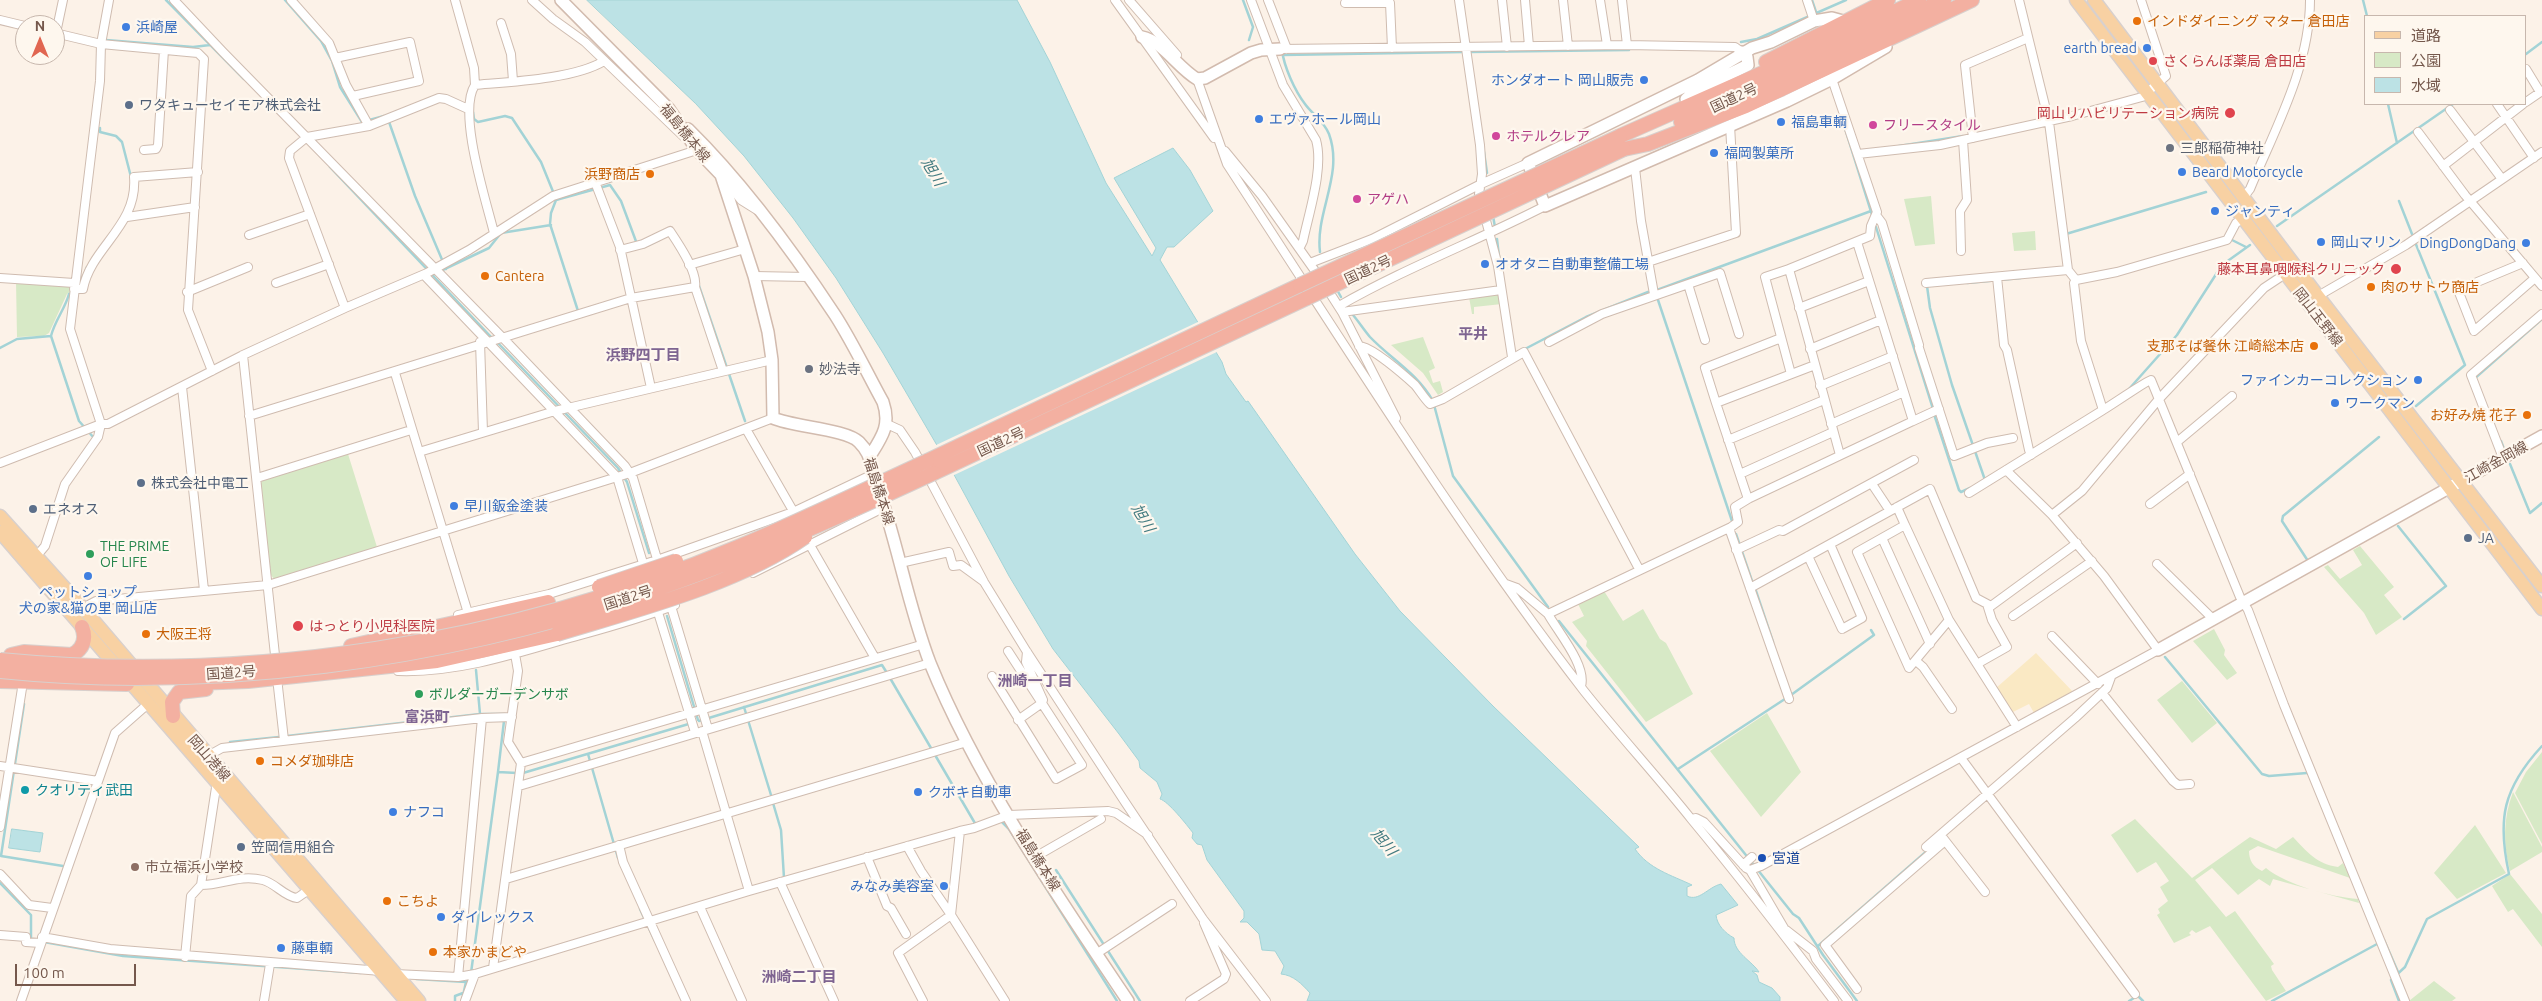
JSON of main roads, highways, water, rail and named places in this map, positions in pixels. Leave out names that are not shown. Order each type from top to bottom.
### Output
[{"type":"highway","points":[[1622,142],[1686,99],[1772,59],[1842,21],[1888,0]]},
{"type":"highway","name":"国道2号","points":[[1820,65],[1919,0]]},
{"type":"highway","name":"国道2号","points":[[4,656],[88,666],[230,664],[348,652],[409,643],[508,622],[630,586],[738,547],[794,517],[1300,285],[1622,142],[1820,65],[1944,0]]},
{"type":"highway","points":[[1622,142],[1648,144],[1728,113],[1820,65],[1930,20],[1972,0]]},
{"type":"highway","name":"国道2号","points":[[0,671],[90,676],[219,675],[338,664],[410,654],[483,639],[600,607],[698,574],[826,522],[1622,142]]},
{"type":"highway","points":[[4,656],[120,664],[275,655],[337,649],[548,602],[704,551],[794,517]]},
{"type":"highway","points":[[0,681],[248,681],[460,657],[557,634],[653,604],[739,573],[785,552],[826,522]]},
{"type":"highway","points":[[4,656],[24,652],[72,655],[78,652],[84,643],[82,627]]},
{"type":"highway","points":[[120,664],[138,680],[277,670],[307,673]]},
{"type":"highway","points":[[173,716],[172,702],[179,692],[227,689],[248,681]]},
{"type":"main road","name":"岡山玉野線","points":[[2076,0],[2284,275],[2455,484],[2542,586]]},
{"type":"main road","name":"岡山玉野線","points":[[2094,0],[2318,296],[2455,484],[2542,610]]},
{"type":"main road","points":[[0,516],[72,616],[120,664]]},
{"type":"main road","points":[[0,532],[82,607],[120,664]]},
{"type":"main road","name":"岡山港線","points":[[138,680],[149,703],[204,758],[419,1001]]},
{"type":"main road","name":"岡山港線","points":[[138,680],[173,716],[204,758],[217,781],[406,1001]]},
{"type":"water","name":"旭川","points":[[587,0],[1017,0],[1050,62],[1106,183],[1152,256],[1156,248],[1114,178],[1173,148],[1190,170],[1213,211],[1174,247],[1167,247],[1160,260],[1222,362],[1226,374],[1246,402],[1248,401],[1355,554],[1400,611],[1493,706],[1639,847],[1635,849],[1647,862],[1661,871],[1692,885],[1687,887],[1687,896],[1700,896],[1721,884],[1738,905],[1716,915],[1718,922],[1734,938],[1737,948],[1759,972],[1752,971],[1757,975],[1759,982],[1772,988],[1780,997],[1780,1001],[1307,1001],[1310,993],[1293,978],[1281,974],[1284,966],[1275,951],[1262,950],[1259,934],[1247,922],[1240,922],[1244,918],[1244,911],[1207,860],[1202,845],[1197,844],[1192,838],[1193,833],[1172,809],[1160,799],[1162,794],[1157,782],[1140,768],[1139,761],[1053,649],[1009,576],[952,471],[883,353],[836,278],[793,218],[744,156],[696,104]]},
{"type":"water","points":[[12,829],[43,833],[40,852],[9,848]]},
{"type":"waterway","points":[[166,0],[244,79]]},
{"type":"waterway","points":[[285,0],[321,41],[332,61],[340,87],[362,122],[384,116]]},
{"type":"waterway","points":[[1243,0],[1253,27],[1249,40]]},
{"type":"waterway","points":[[1812,0],[1816,12]]},
{"type":"waterway","points":[[1741,42],[1757,39],[1846,0]]},
{"type":"waterway","points":[[2363,0],[2367,15]]},
{"type":"waterway","points":[[106,40],[193,47],[210,45]]},
{"type":"waterway","points":[[2527,53],[2542,42]]},
{"type":"waterway","points":[[1282,50],[1285,64],[1294,86],[1301,99],[1327,129],[1333,149],[1331,179],[1321,222],[1320,252]]},
{"type":"waterway","points":[[1469,52],[1629,50]]},
{"type":"waterway","points":[[1283,55],[1464,52]]},
{"type":"waterway","points":[[2388,105],[2397,143]]},
{"type":"waterway","points":[[2277,226],[2452,105]]},
{"type":"waterway","points":[[473,112],[474,119],[478,122],[505,116],[512,118],[541,162],[554,194]]},
{"type":"waterway","points":[[388,119],[415,196],[446,269]]},
{"type":"waterway","points":[[1843,122],[1872,215]]},
{"type":"waterway","points":[[100,128],[100,132],[116,136],[122,142],[131,177]]},
{"type":"waterway","points":[[1899,146],[1963,136]]},
{"type":"waterway","points":[[1484,152],[1487,173]]},
{"type":"waterway","points":[[330,167],[493,339]]},
{"type":"waterway","points":[[578,311],[550,224],[551,213],[556,200],[610,185],[621,201],[637,244]]},
{"type":"waterway","points":[[2066,234],[2206,192]]},
{"type":"waterway","points":[[2399,201],[2412,234]]},
{"type":"waterway","points":[[1657,290],[1871,211]]},
{"type":"waterway","points":[[1493,216],[1495,227]]},
{"type":"waterway","points":[[432,275],[489,248],[501,233],[551,225]]},
{"type":"waterway","points":[[1876,227],[1933,409]]},
{"type":"waterway","points":[[1497,239],[1499,257]]},
{"type":"waterway","points":[[644,247],[659,240]]},
{"type":"waterway","points":[[2232,240],[2246,247]]},
{"type":"waterway","points":[[2415,242],[2465,365],[2416,406]]},
{"type":"waterway","points":[[2129,389],[2177,335],[2222,265],[2250,245]]},
{"type":"waterway","points":[[79,287],[87,267]]},
{"type":"waterway","points":[[1967,283],[2021,278]]},
{"type":"waterway","points":[[698,283],[745,421]]},
{"type":"waterway","points":[[1927,286],[1930,308],[1952,385],[1985,480]]},
{"type":"waterway","points":[[1336,288],[1341,297]]},
{"type":"waterway","points":[[1523,350],[1586,317],[1648,292]]},
{"type":"waterway","points":[[72,293],[69,294],[51,336],[79,421],[94,438]]},
{"type":"waterway","points":[[1658,300],[1732,521]]},
{"type":"waterway","points":[[1353,315],[1370,337],[1412,374],[1427,391],[1433,401],[1453,476],[1548,607]]},
{"type":"waterway","points":[[2474,379],[2542,319]]},
{"type":"waterway","points":[[0,348],[17,339],[51,336]]},
{"type":"waterway","points":[[497,342],[618,468],[627,482],[649,553]]},
{"type":"waterway","points":[[1934,414],[1959,490],[1961,492],[1970,488]]},
{"type":"waterway","points":[[2308,561],[2282,521],[2283,516],[2379,437]]},
{"type":"waterway","points":[[2501,441],[2504,449]]},
{"type":"waterway","points":[[2510,464],[2530,513],[2542,503]]},
{"type":"waterway","points":[[2398,526],[2446,586],[2404,619]]},
{"type":"waterway","points":[[1736,534],[1752,581]]},
{"type":"waterway","points":[[1756,591],[1773,642]]},
{"type":"waterway","points":[[667,616],[698,720]]},
{"type":"waterway","points":[[1559,621],[1793,914],[1799,918],[1823,955],[1857,1001]]},
{"type":"waterway","points":[[1678,769],[1791,695],[1874,635],[1871,630]]},
{"type":"waterway","points":[[2165,657],[2262,774],[2269,776],[2307,773]]},
{"type":"waterway","points":[[699,721],[882,665],[887,673]]},
{"type":"waterway","points":[[476,670],[480,714],[505,714]]},
{"type":"waterway","points":[[890,678],[976,825]]},
{"type":"waterway","points":[[24,704],[1,856],[63,866]]},
{"type":"waterway","points":[[744,707],[771,795]]},
{"type":"waterway","points":[[287,736],[480,714]]},
{"type":"waterway","points":[[498,772],[504,721]]},
{"type":"waterway","points":[[523,773],[692,723]]},
{"type":"waterway","points":[[230,742],[279,737]]},
{"type":"waterway","points":[[2399,1001],[2391,980],[2405,967],[2427,919],[2509,874],[2504,837],[2506,805],[2511,790],[2519,776],[2542,746]]},
{"type":"waterway","points":[[588,754],[618,858]]},
{"type":"waterway","points":[[471,973],[498,772],[517,773]]},
{"type":"waterway","points":[[773,803],[781,830],[784,878]]},
{"type":"waterway","points":[[1000,820],[1009,829],[1117,1001]]},
{"type":"waterway","points":[[1818,946],[1928,850]]},
{"type":"waterway","points":[[1056,870],[1140,1001]]},
{"type":"waterway","points":[[0,883],[31,915],[31,939]]},
{"type":"waterway","points":[[640,909],[655,941]]},
{"type":"waterway","points":[[2384,940],[2398,972]]},
{"type":"waterway","points":[[44,942],[123,956],[361,973]]},
{"type":"waterway","points":[[2272,1001],[2377,944]]},
{"type":"waterway","points":[[416,979],[466,982],[470,978]]},
{"type":"waterway","points":[[462,1000],[466,982]]},
{"type":"waterway","points":[[455,1001],[455,996],[463,993]]},
{"type":"waterway","points":[[2138,996],[2143,1001]]},
{"type":"waterway","points":[[2129,1001],[2134,998]]},
{"type":"place","name":"インドダイニング マター 倉田店","points":[[2137,21]]},
{"type":"place","name":"浜崎屋","points":[[126,27]]},
{"type":"place","name":"earth bread","points":[[2147,48]]},
{"type":"place","name":"さくらんぼ薬局 倉田店","points":[[2153,61]]},
{"type":"place","name":"ホンダオート 岡山販売","points":[[1644,80]]},
{"type":"place","name":"ワタキューセイモア株式会社","points":[[129,105]]},
{"type":"place","name":"岡山リハビリテーション病院","points":[[2230,113]]},
{"type":"place","name":"エヴァホール岡山","points":[[1259,119]]},
{"type":"place","name":"福島車輌","points":[[1781,122]]},
{"type":"place","name":"フリースタイル","points":[[1873,125]]},
{"type":"place","name":"ホテルクレア","points":[[1496,136]]},
{"type":"place","name":"三郎稲荷神社","points":[[2170,148]]},
{"type":"place","name":"福岡製菓所","points":[[1714,153]]},
{"type":"place","name":"Beard Motorcycle","points":[[2182,172]]},
{"type":"place","name":"浜野商店","points":[[650,174]]},
{"type":"place","name":"アゲハ","points":[[1357,199]]},
{"type":"place","name":"ジャンティ","points":[[2215,211]]},
{"type":"place","name":"岡山マリン","points":[[2321,242]]},
{"type":"place","name":"DingDongDang","points":[[2526,243]]},
{"type":"place","name":"オオタニ自動車整備工場","points":[[1485,264]]},
{"type":"place","name":"藤本耳鼻咽喉科クリニック","points":[[2396,269]]},
{"type":"place","name":"Cantera","points":[[485,276]]},
{"type":"place","name":"肉のサトウ商店","points":[[2371,287]]},
{"type":"place","name":"支那そば餐休 江崎総本店","points":[[2314,346]]},
{"type":"place","name":"妙法寺","points":[[809,369]]},
{"type":"place","name":"ファインカーコレクション","points":[[2418,380]]},
{"type":"place","name":"ワークマン","points":[[2335,403]]},
{"type":"place","name":"お好み焼 花子","points":[[2527,415]]},
{"type":"place","name":"株式会社中電工","points":[[141,483]]},
{"type":"place","name":"早川鈑金塗装","points":[[454,506]]},
{"type":"place","name":"エネオス","points":[[33,509]]},
{"type":"place","name":"JA","points":[[2468,538]]},
{"type":"place","name":"THE PRIME OF LIFE","points":[[90,554]]},
{"type":"place","name":"ペットショップ 犬の家&猫の里 岡山店","points":[[88,576]]},
{"type":"place","name":"はっとり小児科医院","points":[[298,626]]},
{"type":"place","name":"大阪王将","points":[[146,634]]},
{"type":"place","name":"ボルダーガーデンサボ","points":[[419,694]]},
{"type":"place","name":"コメダ珈琲店","points":[[260,761]]},
{"type":"place","name":"クオリティ武田","points":[[25,790]]},
{"type":"place","name":"クボキ自動車","points":[[918,792]]},
{"type":"place","name":"ナフコ","points":[[393,812]]},
{"type":"place","name":"笠岡信用組合","points":[[241,847]]},
{"type":"place","name":"宮道","points":[[1762,858]]},
{"type":"place","name":"市立福浜小学校","points":[[135,867]]},
{"type":"place","name":"みなみ美容室","points":[[944,886]]},
{"type":"place","name":"こちよ","points":[[387,901]]},
{"type":"place","name":"ダイレックス","points":[[441,917]]},
{"type":"place","name":"藤車輌","points":[[281,948]]},
{"type":"place","name":"本家かまどや","points":[[433,952]]},
{"type":"district","name":"平井","points":[[1473,334]]},
{"type":"district","name":"浜野四丁目","points":[[643,355]]},
{"type":"district","name":"洲崎一丁目","points":[[1035,681]]},
{"type":"district","name":"富浜町","points":[[427,717]]},
{"type":"district","name":"洲崎二丁目","points":[[799,977]]}]
